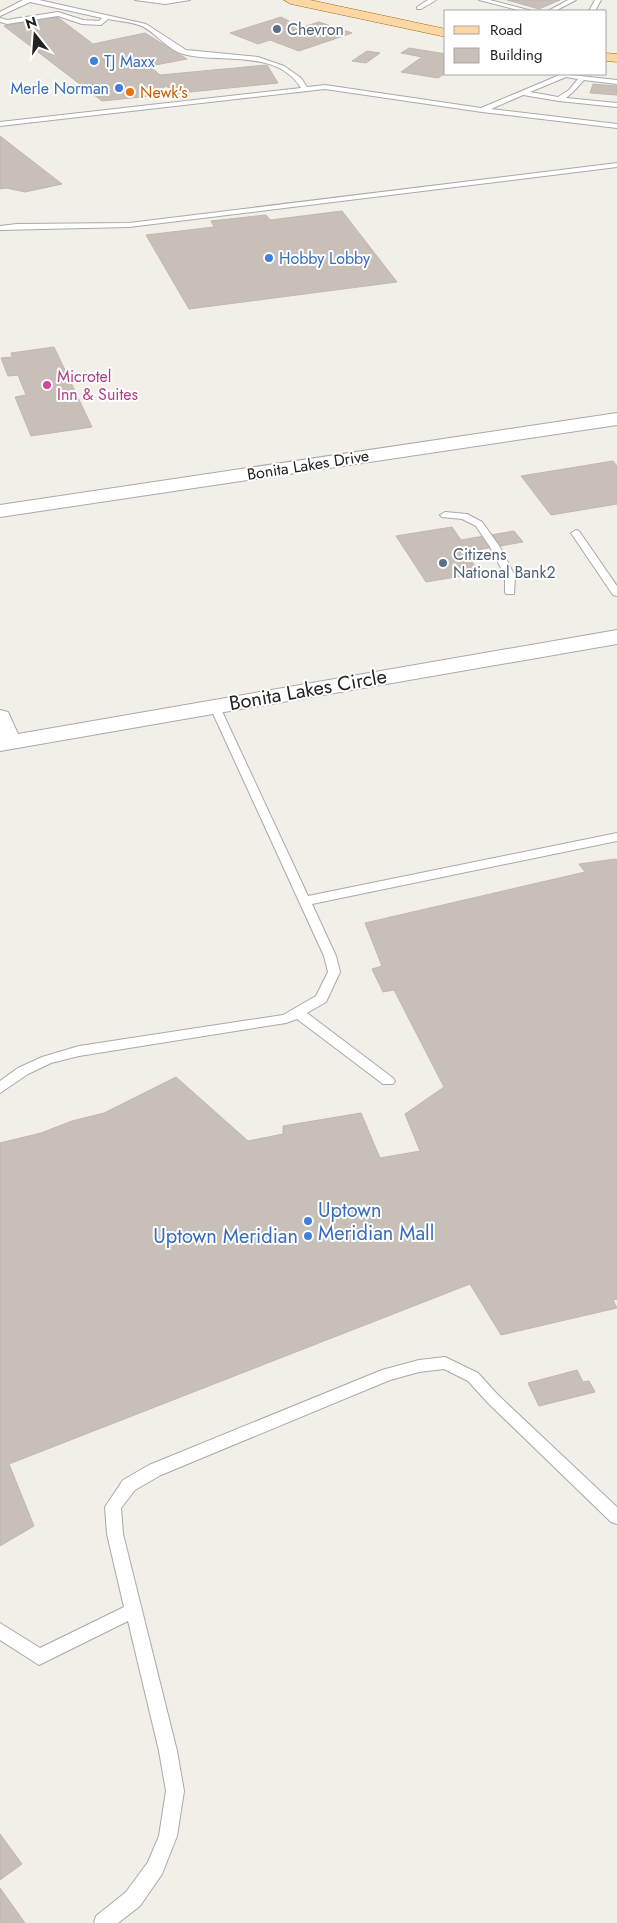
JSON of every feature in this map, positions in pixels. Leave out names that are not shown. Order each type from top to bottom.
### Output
[{"type":"main road","points":[[291,0],[444,33]]},
{"type":"main road","points":[[413,7],[435,6]]},
{"type":"street","name":"Bonita Lakes Drive","points":[[0,511],[617,418]]},
{"type":"street","name":"Bonita Lakes Circle","points":[[4,743],[617,637]]},
{"type":"street","points":[[0,717],[4,743]]},
{"type":"lane","points":[[0,14],[29,0],[144,25],[184,52],[256,58],[282,68],[298,80],[305,89]]},
{"type":"lane","points":[[138,0],[165,2],[187,0]]},
{"type":"lane","points":[[482,0],[525,10]]},
{"type":"lane","points":[[553,10],[573,0]]},
{"type":"lane","points":[[0,20],[6,22],[58,14],[91,24],[101,23],[106,17]]},
{"type":"lane","points":[[482,110],[564,75]]},
{"type":"lane","points":[[570,75],[617,83]]},
{"type":"lane","points":[[559,99],[571,91],[582,78]]},
{"type":"lane","points":[[0,124],[325,88],[482,110],[617,126]]},
{"type":"lane","points":[[524,93],[575,101],[617,102]]},
{"type":"lane","points":[[575,101],[600,98],[617,102]]},
{"type":"lane","points":[[0,228],[30,224],[99,227],[128,225],[617,165]]},
{"type":"lane","points":[[445,515],[464,516],[479,524],[495,547],[510,576],[510,592]]},
{"type":"lane","points":[[576,533],[617,593]]},
{"type":"lane","points":[[0,1088],[23,1071],[47,1060],[78,1051],[264,1024],[286,1019],[321,999],[334,972],[330,956],[215,706]]},
{"type":"lane","points":[[305,901],[617,837]]},
{"type":"lane","points":[[298,1013],[388,1082]]},
{"type":"lane","points":[[103,1923],[134,1899],[155,1868],[168,1836],[175,1791],[168,1751],[115,1534],[113,1507],[129,1485],[155,1470],[387,1374],[420,1366],[445,1363],[473,1377],[493,1399],[617,1517]]},
{"type":"lane","points":[[0,1631],[39,1657],[134,1610]]},
{"type":"building","points":[[507,0],[560,0],[539,9]]},
{"type":"building","points":[[56,16],[93,44],[145,33],[187,59],[150,66],[160,75],[267,65],[278,83],[102,101],[4,26]]},
{"type":"building","points":[[281,17],[289,21],[284,22],[299,28],[319,22],[352,33],[299,51],[270,40],[258,44],[230,33]]},
{"type":"building","points":[[409,48],[444,54],[444,74],[438,78],[401,72],[422,57],[401,53]]},
{"type":"building","points":[[367,51],[380,53],[366,63],[352,61]]},
{"type":"building","points":[[593,84],[617,86],[617,95],[590,93]]},
{"type":"building","points":[[0,136],[62,184],[25,192],[6,188],[0,189]]},
{"type":"building","name":"Hobby Lobby","points":[[342,211],[397,282],[189,309],[146,235],[214,227],[211,221],[266,215],[270,220]]},
{"type":"building","name":"Microtel Inn & Suites","points":[[54,347],[92,427],[31,436],[15,397],[26,395],[18,375],[8,376],[1,358],[12,357],[11,353]]},
{"type":"building","points":[[613,461],[617,466],[617,504],[551,515],[521,476]]},
{"type":"building","name":"Citizens National Bank2","points":[[452,527],[461,540],[514,531],[523,542],[465,552],[480,573],[426,582],[396,536]]},
{"type":"building","name":"Uptown Meridian","points":[[617,860],[617,1299],[613,1300],[617,1308],[501,1335],[470,1284],[9,1464],[34,1526],[0,1546],[0,1143],[41,1133],[72,1121],[104,1113],[176,1077],[248,1141],[283,1134],[283,1126],[361,1113],[380,1158],[420,1151],[405,1114],[444,1087],[394,990],[383,992],[372,969],[382,966],[365,923],[585,872],[579,864]]},
{"type":"building","points":[[577,1370],[583,1382],[589,1381],[595,1392],[539,1406],[528,1383]]},
{"type":"building","points":[[0,1834],[22,1864],[0,1880]]},
{"type":"building","points":[[0,1888],[25,1923],[0,1923]]},
{"type":"place","name":"Chevron","points":[[277,29]]},
{"type":"place","name":"TJ Maxx","points":[[94,61]]},
{"type":"place","name":"Merle Norman","points":[[119,88]]},
{"type":"place","name":"Newk's","points":[[130,92]]},
{"type":"place","name":"Hobby Lobby","points":[[269,258]]},
{"type":"place","name":"Microtel Inn & Suites","points":[[47,385]]},
{"type":"place","name":"Citizens National Bank2","points":[[443,563]]},
{"type":"place","name":"Uptown Meridian Mall","points":[[308,1221]]},
{"type":"place","name":"Uptown Meridian","points":[[308,1236]]}]
